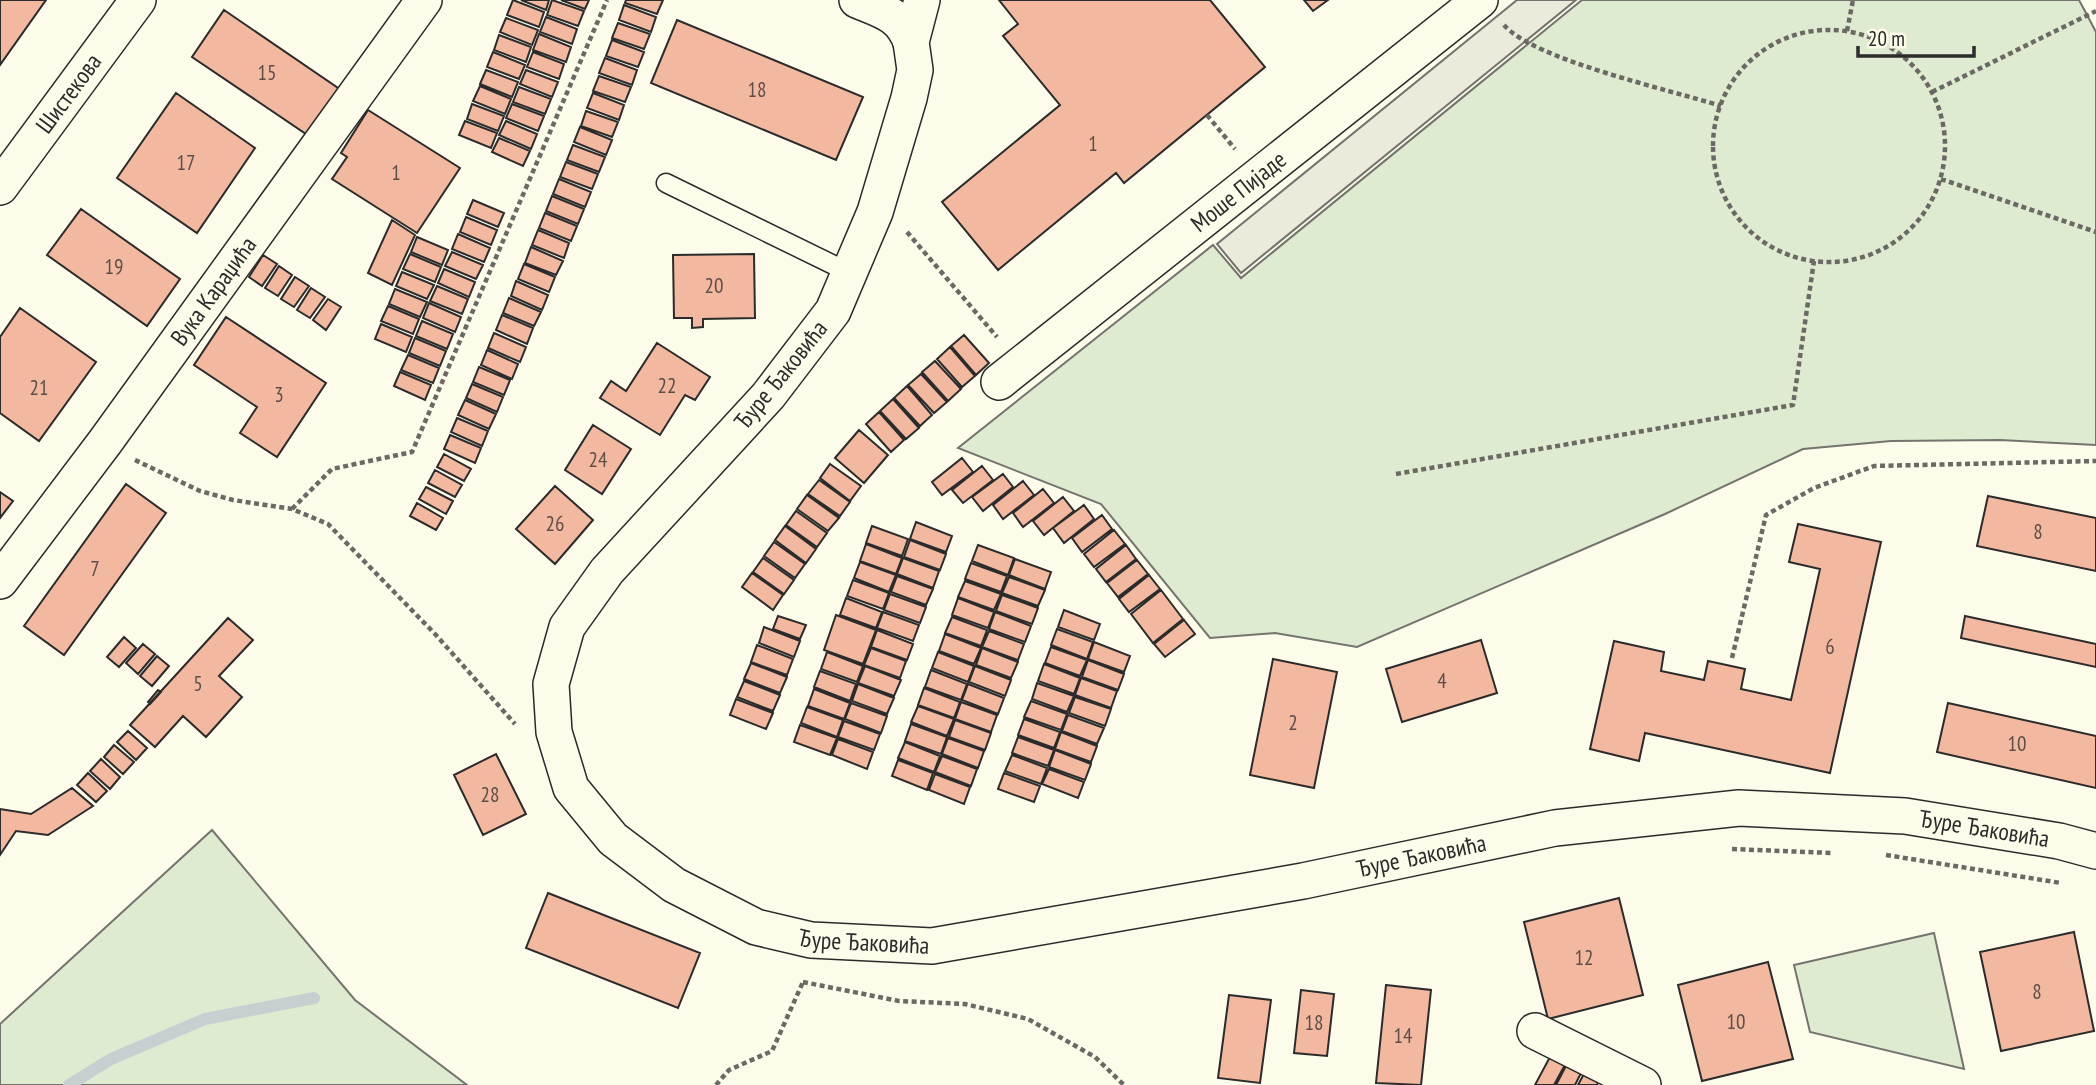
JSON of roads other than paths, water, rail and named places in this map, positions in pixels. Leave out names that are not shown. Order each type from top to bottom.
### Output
[{"type":"street","name":"Шистекова","points":[[0,187],[138,0]]},
{"type":"street","name":"Вука Караџића","points":[[0,581],[424,0]]},
{"type":"street","points":[[857,0],[891,15],[905,26],[911,42]]},
{"type":"street","name":"Ђуре Ђаковића","points":[[922,0],[911,42],[915,70],[909,98],[875,212],[832,311],[768,396],[607,571],[567,627],[551,684],[554,732],[571,788],[613,839],[674,885],[756,927],[811,940],[932,946],[1303,881],[1555,828],[1739,808],[1905,816],[2059,841],[2096,851]]},
{"type":"street","name":"Моше Пијаде","points":[[1010,373],[1489,9]]},
{"type":"street","points":[[1535,1031],[1643,1085]]},
{"type":"lane","points":[[666,183],[850,273]]},
{"type":"waterway","points":[[69,1085],[111,1059],[205,1019],[314,998]]}]
